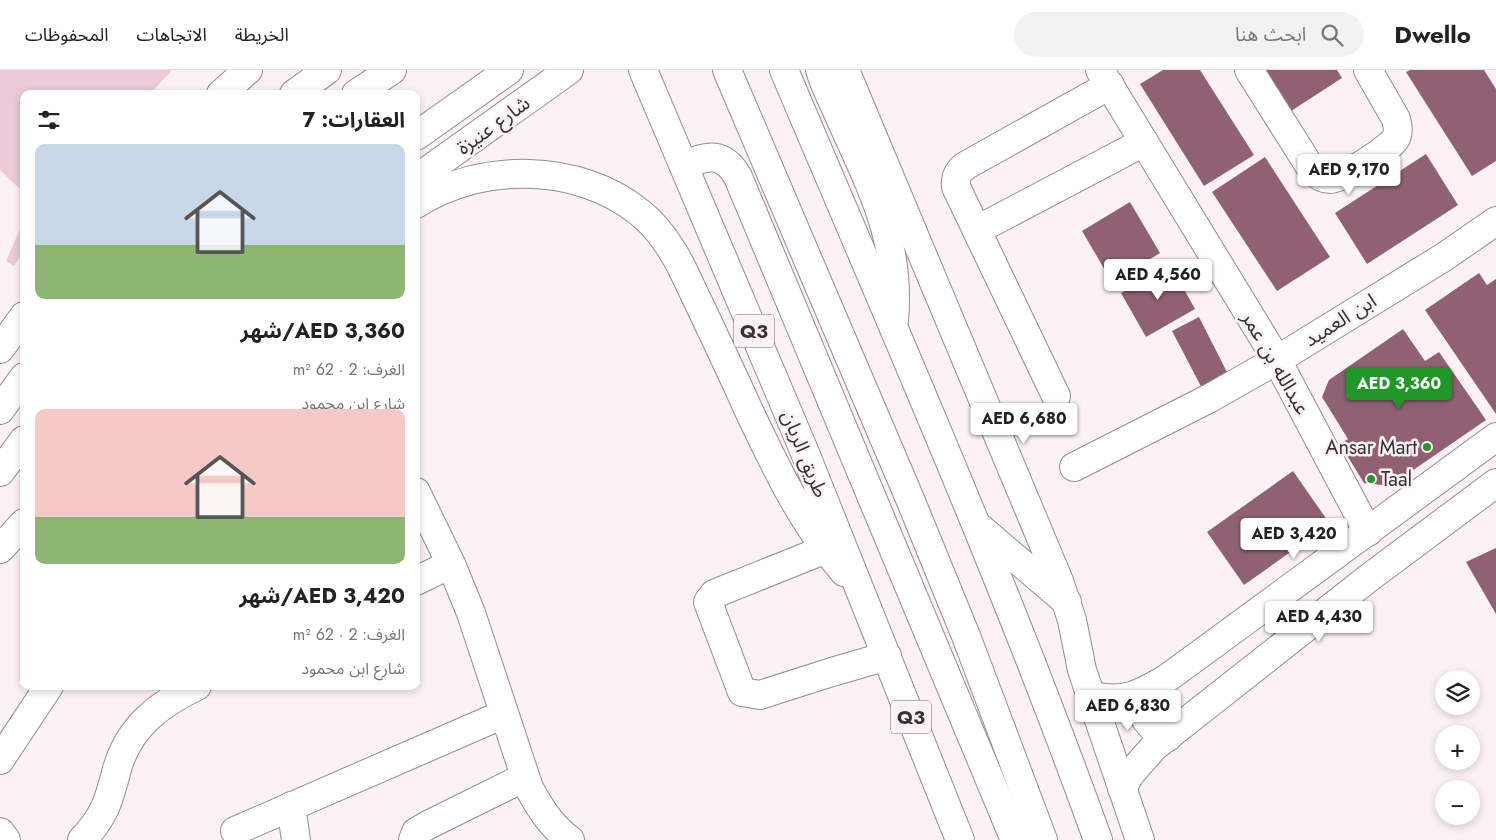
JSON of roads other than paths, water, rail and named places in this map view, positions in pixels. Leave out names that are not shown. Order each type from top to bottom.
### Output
[{"type":"main road","points":[[226,90],[248,70]]},
{"type":"main road","points":[[300,90],[327,70]]},
{"type":"main road","points":[[362,90],[392,70]]},
{"type":"main road","points":[[420,133],[509,70]]},
{"type":"main road","name":"شارع عنيزة","points":[[420,176],[569,70]]},
{"type":"main road","name":"طريق الريان","points":[[643,70],[803,448],[888,656],[960,840]]},
{"type":"main road","points":[[726,70],[910,499],[966,636],[1043,840]]},
{"type":"main road","points":[[784,70],[977,526],[1033,664],[1098,840]]},
{"type":"main road","points":[[820,70],[874,193],[888,237],[895,282],[893,328]]},
{"type":"main road","points":[[845,70],[1067,602],[1082,670],[1140,840]]},
{"type":"main road","points":[[1249,70],[1312,170],[1317,175],[1330,179],[1342,175],[1385,149],[1395,140],[1398,133],[1396,119],[1368,70]]},
{"type":"main road","points":[[1056,396],[956,187],[956,179],[959,171],[965,166],[1105,78]]},
{"type":"main road","name":"عبدالله بن عمر","points":[[1105,78],[1276,360],[1368,532]]},
{"type":"main road","points":[[977,230],[1144,142]]},
{"type":"main road","points":[[684,166],[696,160],[713,157],[728,164],[738,177],[1016,840]]},
{"type":"main road","points":[[420,202],[437,192],[475,179],[515,173],[536,174],[572,180],[596,187],[618,197],[656,227],[670,245],[681,266],[794,501],[826,549],[862,594]]},
{"type":"main road","name":"ابن العميد","points":[[1074,467],[1201,402],[1276,360],[1444,257],[1496,221]]},
{"type":"main road","points":[[0,349],[20,322]]},
{"type":"main road","points":[[0,410],[20,382]]},
{"type":"main road","points":[[1090,695],[1120,699],[1140,694],[1179,671],[1496,438]]},
{"type":"main road","points":[[0,472],[20,445]]},
{"type":"main road","points":[[1122,788],[1142,759],[1168,737],[1370,577],[1496,483]]},
{"type":"main road","points":[[420,500],[451,564],[488,663],[525,777],[543,813],[570,840]]},
{"type":"main road","points":[[977,526],[1067,602]]},
{"type":"main road","points":[[0,549],[20,528]]},
{"type":"main road","points":[[826,549],[714,594],[708,602],[742,692],[760,695],[888,656]]},
{"type":"main road","points":[[420,579],[451,564]]},
{"type":"main road","points":[[0,760],[46,690]]},
{"type":"main road","points":[[82,840],[99,820],[108,805],[117,768],[134,732],[162,704],[188,690]]},
{"type":"main road","points":[[1140,694],[1140,703],[1146,721],[1168,737]]},
{"type":"main road","points":[[235,831],[504,714]]},
{"type":"main road","points":[[413,840],[416,832],[428,825],[525,777]]},
{"type":"main road","points":[[291,806],[296,840]]},
{"type":"main road","points":[[0,832],[6,840]]},
{"type":"place","name":"Ansar Mart","points":[[1427,447]]},
{"type":"place","name":"Taal","points":[[1371,479]]}]
